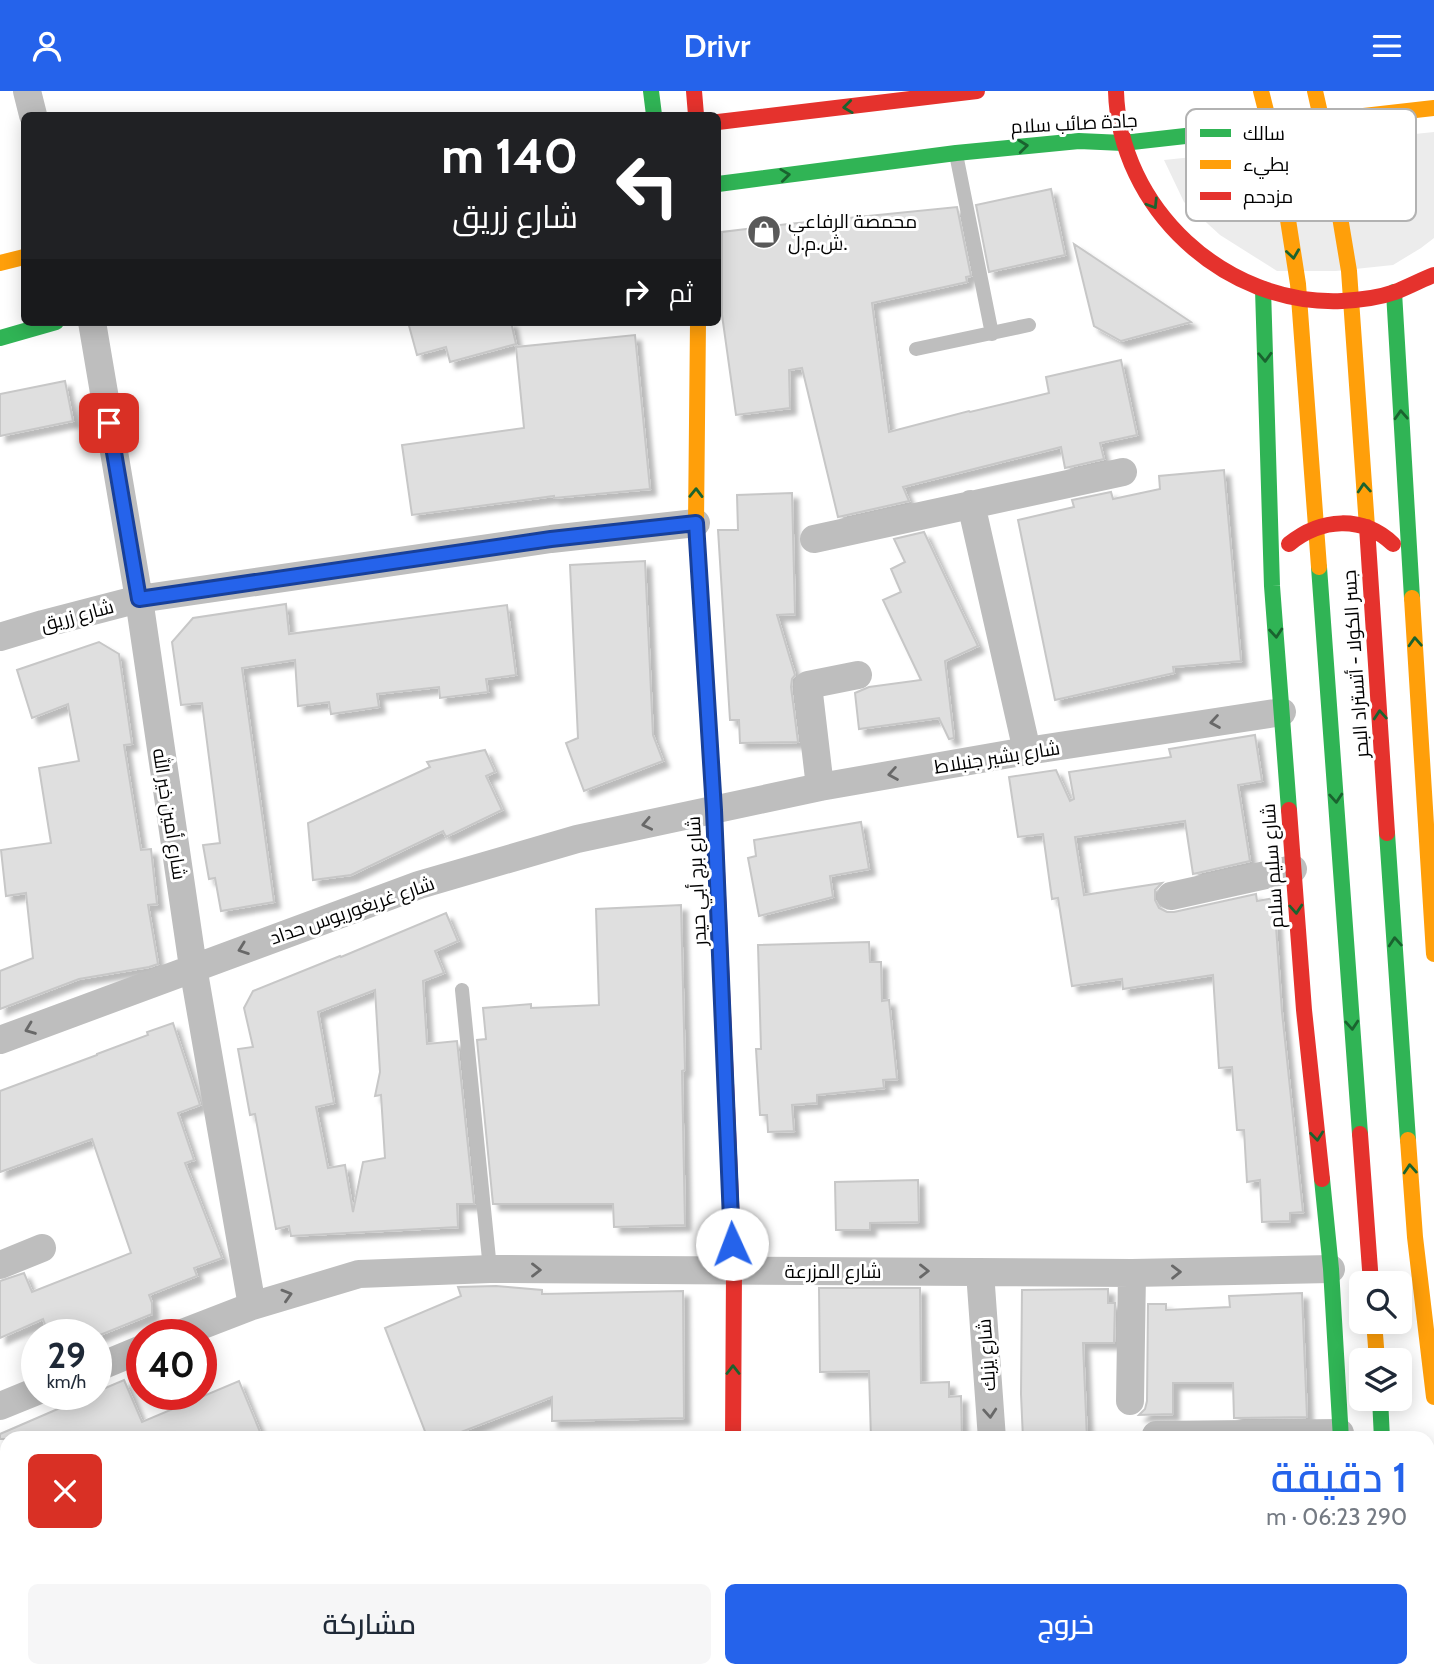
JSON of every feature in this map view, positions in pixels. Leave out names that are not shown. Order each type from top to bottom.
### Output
[{"type":"main road","points":[[651,91],[654,112]]},
{"type":"main road","points":[[694,91],[696,112]]},
{"type":"main road","points":[[721,122],[977,91]]},
{"type":"main road","points":[[1116,91],[1123,143],[1139,182],[1161,218],[1190,248],[1224,272],[1263,289],[1295,298],[1328,301],[1362,299],[1394,292],[1434,275]]},
{"type":"main road","name":"جسر الكولا - أتستراد البحر","points":[[1261,91],[1266,109]]},
{"type":"main road","name":"جسر الكولا - أتستراد البحر","points":[[1315,91],[1319,109]]},
{"type":"main road","name":"جادة صائب سلام","points":[[1416,110],[1434,108]]},
{"type":"main road","name":"جادة صائب سلام","points":[[721,184],[956,153],[1079,141],[1123,143],[1186,136]]},
{"type":"main road","name":"جسر الكولا - أتستراد البحر","points":[[1288,221],[1298,284],[1370,1271]]},
{"type":"main road","name":"جسر الكولا - أتستراد البحر","points":[[1341,221],[1349,271],[1415,1237],[1434,1397]]},
{"type":"main road","points":[[0,263],[21,258]]},
{"type":"main road","name":"شارع سليم سلام","points":[[1263,289],[1272,586],[1304,1010],[1331,1269],[1341,1431]]},
{"type":"main road","points":[[1394,292],[1411,576],[1426,678],[1434,954]]},
{"type":"main road","points":[[0,338],[42,326]]},
{"type":"main road","name":"شارع برج أبي حيدر","points":[[698,326],[696,523],[714,810],[734,1271],[733,1431]]},
{"type":"main road","points":[[1272,586],[1280,559],[1290,542],[1305,532],[1339,523],[1374,530],[1391,542],[1403,557],[1411,576]]},
{"type":"main road","points":[[1381,1411],[1382,1431]]},
{"type":"street","points":[[27,91],[32,112]]},
{"type":"street","name":"شارع أمين خير الله","points":[[93,326],[139,599],[193,967],[252,1306]]},
{"type":"street","points":[[814,539],[1123,472]]},
{"type":"street","points":[[971,504],[1027,751]]},
{"type":"street","name":"شارع زريق","points":[[0,637],[139,599],[551,539],[696,523]]},
{"type":"street","points":[[820,787],[808,685],[858,675]]},
{"type":"street","name":"شارع بشير جنبلاط","points":[[714,810],[820,787],[1027,751],[1282,712]]},
{"type":"street","name":"شارع غريغوريوس حداد","points":[[0,1040],[419,885],[577,839],[714,810]]},
{"type":"street","points":[[1171,895],[1293,869]]},
{"type":"street","points":[[0,1265],[42,1248]]},
{"type":"street","name":"شارع المزرعة","points":[[217,1320],[252,1306],[359,1274],[490,1269],[1132,1273],[1331,1269]]},
{"type":"street","name":"شارع يزبك","points":[[980,1272],[991,1431]]},
{"type":"street","points":[[1130,1401],[1132,1273]]},
{"type":"street","points":[[0,1406],[21,1397]]},
{"type":"lane","points":[[956,153],[992,334]]},
{"type":"lane","points":[[916,349],[1029,325]]},
{"type":"lane","points":[[461,990],[490,1269]]},
{"type":"shaded area","points":[[1434,132],[1434,238],[1393,265],[1336,271],[1277,271],[1220,235],[1205,221],[1416,221],[1416,134]]},
{"type":"shaded area","points":[[1186,158],[1186,204],[1184,202],[1164,160]]},
{"type":"building","points":[[1051,189],[1065,255],[989,272],[976,205]]},
{"type":"building","points":[[957,207],[971,276],[966,277],[967,282],[872,303],[889,432],[1049,393],[1046,377],[1121,360],[1137,435],[1100,443],[1104,459],[1065,468],[1061,447],[903,487],[909,501],[838,517],[802,368],[789,370],[790,408],[736,415],[722,315],[722,232]]},
{"type":"building","points":[[1074,244],[1191,322],[1121,341],[1094,326]]},
{"type":"building","points":[[409,326],[512,326],[516,344],[450,362],[446,347],[417,355]]},
{"type":"building","points":[[635,335],[650,489],[554,496],[412,515],[402,445],[524,428],[516,347]]},
{"type":"building","points":[[65,381],[73,421],[0,436],[0,394]]},
{"type":"building","points":[[1224,470],[1241,661],[1173,667],[1174,673],[1055,700],[1018,520],[1074,507],[1072,500],[1111,492],[1113,499],[1160,489],[1159,476]]},
{"type":"building","points":[[792,493],[795,614],[777,615],[795,675],[791,687],[798,742],[740,743],[739,720],[730,720],[718,530],[738,530],[737,495]]},
{"type":"building","points":[[924,532],[978,646],[945,661],[954,738],[949,739],[939,718],[859,729],[855,693],[869,687],[921,680],[883,600],[901,592],[891,569],[905,562],[894,539]]},
{"type":"building","points":[[645,561],[653,735],[663,761],[584,791],[566,743],[578,738],[570,565]]},
{"type":"building","points":[[286,604],[289,634],[507,605],[516,675],[486,679],[488,692],[440,698],[439,687],[377,694],[379,707],[331,714],[329,702],[298,706],[295,660],[242,668],[274,902],[221,911],[215,878],[209,879],[203,845],[220,843],[202,703],[181,705],[172,642],[193,618]]},
{"type":"building","points":[[99,642],[119,654],[132,744],[124,745],[141,850],[151,849],[157,904],[148,905],[158,964],[79,979],[0,1009],[0,971],[33,958],[26,893],[6,896],[1,850],[51,843],[39,768],[79,761],[68,704],[32,718],[17,670]]},
{"type":"building","points":[[1255,735],[1262,781],[1238,785],[1250,861],[1193,874],[1185,821],[1075,837],[1084,895],[1162,883],[1155,890],[1155,900],[1159,908],[1167,912],[1256,894],[1257,901],[1274,898],[1282,1012],[1303,1212],[1290,1213],[1290,1221],[1262,1222],[1260,1180],[1247,1182],[1244,1130],[1237,1130],[1232,1067],[1219,1068],[1213,975],[1123,989],[1122,979],[1072,986],[1058,898],[1052,899],[1043,834],[1018,837],[1009,777],[1056,770],[1070,801],[1074,799],[1069,772],[1171,757],[1169,749]]},
{"type":"building","points":[[485,750],[495,772],[486,776],[502,810],[446,837],[443,831],[351,875],[313,880],[308,823],[430,767],[427,762]]},
{"type":"building","points":[[861,822],[869,869],[830,876],[833,897],[759,916],[748,858],[756,856],[754,840]]},
{"type":"building","points":[[681,905],[685,1225],[614,1227],[613,1204],[493,1204],[477,1040],[486,1039],[483,1008],[531,1004],[531,1008],[599,1005],[596,909]]},
{"type":"building","points":[[446,913],[458,941],[435,951],[444,973],[423,981],[427,1044],[457,1041],[474,1204],[457,1204],[458,1227],[291,1236],[289,1226],[276,1229],[255,1114],[250,1115],[238,1049],[253,1047],[244,1008],[253,991]],"holes":[[[375,990],[380,1072],[375,1096],[381,1095],[385,1158],[363,1162],[353,1212],[345,1165],[328,1168],[316,1107],[334,1103],[318,1012]]]},
{"type":"building","points":[[869,942],[870,962],[881,962],[882,1001],[889,1000],[897,1079],[883,1080],[884,1088],[817,1095],[817,1103],[792,1105],[794,1131],[768,1132],[767,1115],[760,1115],[756,1049],[761,1049],[758,945]]},
{"type":"building","points":[[173,1023],[200,1105],[178,1113],[194,1160],[185,1163],[222,1258],[194,1268],[197,1276],[149,1295],[152,1314],[140,1319],[126,1319],[126,1324],[112,1330],[112,1319],[21,1319],[21,1329],[0,1338],[0,1281],[24,1273],[32,1292],[131,1253],[92,1139],[0,1172],[0,1091],[148,1035],[147,1032]]},
{"type":"building","points":[[918,1180],[919,1222],[870,1223],[870,1230],[836,1230],[835,1182]]},
{"type":"building","points":[[496,1286],[542,1290],[542,1294],[683,1291],[684,1418],[552,1421],[552,1397],[464,1431],[425,1431],[385,1328],[461,1296],[458,1287]]},
{"type":"building","points":[[819,1288],[920,1288],[921,1383],[949,1382],[949,1397],[961,1396],[962,1431],[871,1431],[869,1371],[820,1372]]},
{"type":"building","points":[[1108,1289],[1108,1303],[1115,1303],[1114,1343],[1083,1343],[1087,1431],[1023,1431],[1022,1290]]},
{"type":"building","points":[[1302,1293],[1307,1417],[1234,1418],[1233,1383],[1173,1383],[1173,1414],[1139,1415],[1145,1409],[1147,1401],[1148,1304],[1166,1304],[1166,1310],[1230,1307],[1229,1296]]},
{"type":"building","points":[[124,1380],[126,1410],[137,1410],[142,1422],[170,1410],[217,1410],[217,1390],[239,1381],[260,1431],[7,1431],[55,1410],[112,1410],[112,1385]]},
{"type":"traffic: fast","points":[[651,91],[654,112]]},
{"type":"traffic: fast","points":[[721,184],[956,153],[1079,141],[1123,143],[1186,136]]},
{"type":"traffic: fast","points":[[1263,289],[1272,586],[1289,810]]},
{"type":"traffic: fast","points":[[1394,292],[1412,598]]},
{"type":"traffic: fast","points":[[0,338],[42,326]]},
{"type":"traffic: fast","points":[[1319,567],[1360,1134]]},
{"type":"traffic: fast","points":[[1387,833],[1408,1140]]},
{"type":"traffic: fast","points":[[1322,1179],[1331,1269],[1341,1431]]},
{"type":"traffic: fast","points":[[1381,1411],[1382,1431]]},
{"type":"traffic: slow","points":[[1261,91],[1266,109]]},
{"type":"traffic: slow","points":[[1315,91],[1319,109]]},
{"type":"traffic: slow","points":[[1416,110],[1434,108]]},
{"type":"traffic: slow","points":[[1288,221],[1298,284],[1319,567]]},
{"type":"traffic: slow","points":[[1341,221],[1349,271],[1367,527]]},
{"type":"traffic: slow","points":[[0,263],[21,258]]},
{"type":"traffic: slow","points":[[698,326],[696,523],[716,848]]},
{"type":"traffic: slow","points":[[1412,598],[1434,954]]},
{"type":"traffic: slow","points":[[1408,1140],[1415,1237],[1434,1397]]},
{"type":"traffic: slow","points":[[1375,1334],[1376,1348]]},
{"type":"traffic: jam","points":[[694,91],[696,112]]},
{"type":"traffic: jam","points":[[721,122],[977,91]]},
{"type":"traffic: jam","points":[[1116,91],[1122,134],[1136,174],[1158,210],[1186,242],[1220,268],[1258,287],[1299,298],[1342,301],[1389,294],[1434,275]]},
{"type":"traffic: jam","points":[[1289,544],[1314,529],[1341,523],[1368,528],[1393,544]]},
{"type":"traffic: jam","points":[[1367,527],[1387,833]]},
{"type":"traffic: jam","points":[[1289,810],[1304,1010],[1322,1179]]},
{"type":"traffic: jam","points":[[716,848],[734,1271],[733,1431]]},
{"type":"traffic: jam","points":[[1360,1134],[1370,1271]]},
{"type":"place","name":"محمصة الرفاعي ش.م.ل.","points":[[764,232]]},
{"type":"route","points":[[109,423],[139,599],[551,539],[696,523],[714,810],[732,1244]]}]
